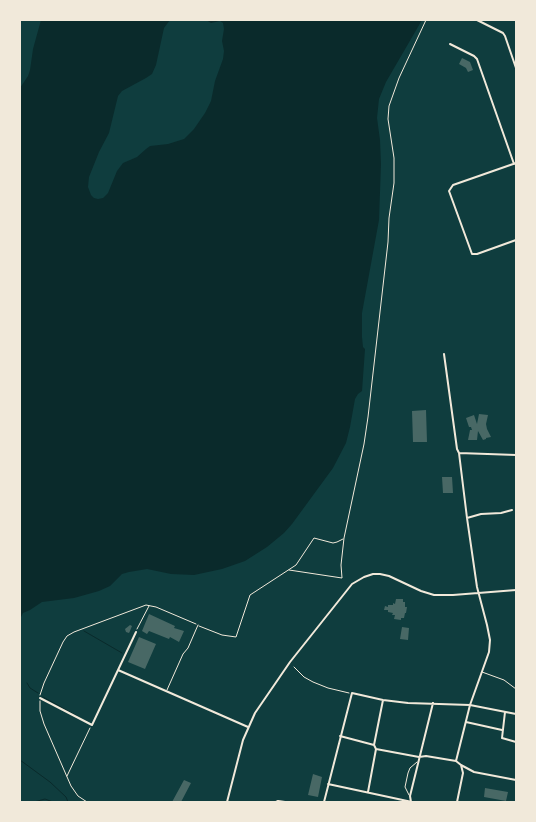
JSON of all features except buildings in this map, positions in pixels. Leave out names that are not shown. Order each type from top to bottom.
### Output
[{"type":"street","points":[[477,20],[503,33],[516,68]]},
{"type":"street","points":[[450,44],[477,59],[515,164],[453,186],[450,189],[470,252],[477,254],[516,240]]},
{"type":"street","points":[[444,354],[478,593],[490,638],[489,652],[470,705],[456,761]]},
{"type":"street","points":[[459,453],[516,455]]},
{"type":"street","points":[[466,518],[512,510]]},
{"type":"street","points":[[227,802],[248,727],[258,708],[290,662],[348,588],[360,579],[373,574],[384,575],[402,581],[421,591],[434,595],[448,596],[516,590]]},
{"type":"street","points":[[167,691],[198,625]]},
{"type":"street","points":[[40,698],[92,725],[136,632]]},
{"type":"street","points":[[118,670],[248,727]]},
{"type":"street","points":[[482,672],[504,680],[516,689]]},
{"type":"street","points":[[324,802],[352,693],[383,700],[470,705],[516,714]]},
{"type":"street","points":[[368,792],[376,749],[374,745],[383,700]]},
{"type":"street","points":[[410,796],[433,703]]},
{"type":"street","points":[[505,712],[503,739],[516,742]]},
{"type":"street","points":[[466,722],[503,730]]},
{"type":"street","points":[[340,736],[374,745]]},
{"type":"street","points":[[376,749],[419,757],[426,756],[456,761],[474,772],[516,780]]},
{"type":"street","points":[[412,802],[405,787],[410,768],[418,761]]},
{"type":"street","points":[[457,802],[463,774],[461,765]]},
{"type":"street","points":[[328,784],[412,802]]},
{"type":"street","points":[[276,802],[285,802]]},
{"type":"path","points":[[289,570],[342,578],[341,565],[344,538],[368,417],[388,242],[389,218],[394,188],[394,158],[388,119],[389,106],[399,78],[426,20]]},
{"type":"path","points":[[87,802],[74,792],[42,719],[40,698],[44,683],[67,636],[142,606],[149,605],[220,635],[236,637],[250,595],[297,564],[314,538],[333,543],[344,538]]},
{"type":"path","points":[[136,632],[149,605]]},
{"type":"path","points":[[294,667],[304,677],[313,682],[328,688],[352,693]]},
{"type":"path","points":[[67,777],[92,725]]},
{"type":"water","points":[[41,20],[170,20],[164,28],[156,65],[152,74],[122,91],[118,96],[109,133],[89,177],[88,187],[91,195],[98,199],[103,198],[108,193],[117,171],[123,163],[137,157],[150,146],[168,144],[184,139],[205,113],[211,101],[224,51],[222,41],[223,23],[220,21],[211,23],[206,20],[422,20],[386,82],[379,99],[377,118],[381,164],[379,220],[362,313],[362,337],[365,349],[362,391],[355,399],[346,443],[333,468],[284,533],[245,561],[222,569],[194,575],[171,574],[147,569],[129,572],[122,574],[110,586],[99,591],[74,598],[42,602],[23,613],[20,619],[20,88],[30,70],[33,49]]},
{"type":"waterway","points":[[84,631],[122,653]]},
{"type":"waterway","points":[[27,683],[30,688],[38,693]]},
{"type":"waterway","points":[[43,697],[77,716]]},
{"type":"waterway","points":[[20,760],[50,782],[66,797],[68,802]]},
{"type":"waterway","points":[[34,802],[45,799],[53,802]]}]
